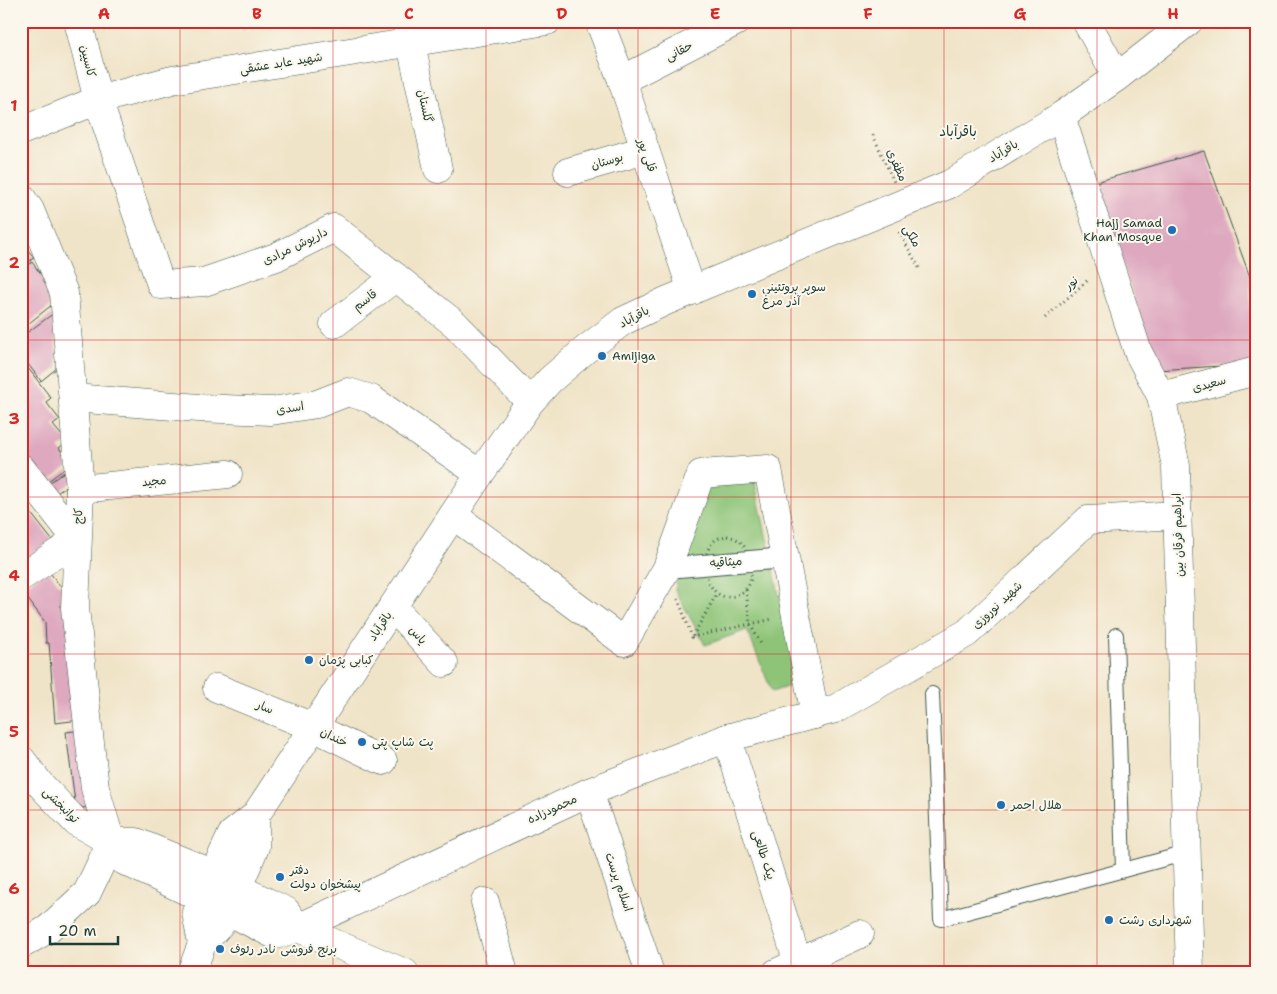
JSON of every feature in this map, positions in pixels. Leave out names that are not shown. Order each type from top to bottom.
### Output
[{"type":"street","name":"کاسپین","points":[[78,21],[98,100]]},
{"type":"street","name":"شهید عابد عشقی","points":[[21,131],[98,100],[172,80],[409,32],[547,21]]},
{"type":"street","name":"قلی پور","points":[[599,21],[622,80],[692,291]]},
{"type":"street","name":"حقانی","points":[[622,80],[737,21]]},
{"type":"street","points":[[1086,21],[1117,77]]},
{"type":"street","name":"باقرآباد","points":[[202,944],[196,912],[232,834],[255,816],[480,474],[530,402],[550,380],[585,350],[623,322],[666,301],[950,184],[1061,116],[1117,77],[1189,21]]},
{"type":"street","name":"گلستان","points":[[409,32],[438,169]]},
{"type":"street","name":"داریوش مرادی","points":[[98,100],[161,285],[204,282],[276,257],[334,228],[455,324],[530,402]]},
{"type":"street","name":"ابراهیم فرقان بین","points":[[1061,116],[1138,352],[1161,396],[1176,466],[1190,973]]},
{"type":"street","name":"بوستان","points":[[568,172],[645,150]]},
{"type":"street","name":"کاج","points":[[21,197],[30,210],[64,293],[80,489],[75,608],[95,788],[111,842]]},
{"type":"street","name":"قاسم","points":[[334,324],[396,277]]},
{"type":"street","name":"سعیدی","points":[[1161,396],[1256,371]]},
{"type":"street","name":"اسدی","points":[[73,398],[271,411],[317,404],[348,392],[370,398],[480,474]]},
{"type":"street","points":[[21,468],[77,540],[21,577]]},
{"type":"street","points":[[453,515],[624,642],[667,568],[702,474],[768,469],[816,715]]},
{"type":"street","name":"مجید","points":[[80,489],[228,474]]},
{"type":"street","name":"شهید نوروزی","points":[[816,715],[835,709],[967,633],[1088,520],[1178,515]]},
{"type":"street","name":"میثاقیه","points":[[667,568],[786,558]]},
{"type":"street","name":"یاس","points":[[393,607],[444,663]]},
{"type":"street","name":"سار","points":[[217,688],[313,726]]},
{"type":"street","name":"محمودزاده","points":[[298,928],[589,792],[727,738],[816,715]]},
{"type":"street","name":"خندان","points":[[313,726],[383,761]]},
{"type":"street","name":"پیک طالعی","points":[[727,738],[792,969]]},
{"type":"street","name":"توانبخشی","points":[[21,758],[40,784],[76,822],[111,842],[124,861],[202,898],[233,899]]},
{"type":"street","name":"اسلام پرست","points":[[589,792],[650,973]]},
{"type":"street","name":"باقرآباد","points":[[192,973],[202,944],[224,920],[255,847],[255,816]]},
{"type":"street","points":[[21,945],[48,929],[88,893],[111,842]]},
{"type":"street","name":"توانبخشی","points":[[111,842],[136,842],[214,874],[233,899]]},
{"type":"street","points":[[233,899],[286,912],[298,928],[405,973]]},
{"type":"street","points":[[485,902],[504,973]]},
{"type":"street","points":[[792,969],[860,934]]},
{"type":"lane","points":[[1116,635],[1123,870]]},
{"type":"lane","points":[[932,694],[941,919],[1187,852]]},
{"type":"path","name":"مظفری","points":[[873,135],[895,207]]},
{"type":"path","name":"ملکی","points":[[895,207],[921,271]]},
{"type":"path","name":"نور","points":[[1045,318],[1109,261]]},
{"type":"path","points":[[667,568],[692,637]]},
{"type":"path","points":[[746,590],[750,624],[762,646]]},
{"type":"path","points":[[692,637],[717,593]]},
{"type":"path","points":[[692,637],[796,614]]},
{"type":"green space","points":[[754,479],[798,683],[772,692],[747,630],[705,645],[675,590],[705,485]]},
{"type":"building","name":"Hajj Samad Khan Mosque","points":[[1204,151],[1250,277],[1252,364],[1157,370],[1096,182]]},
{"type":"building","points":[[21,241],[34,258],[21,267]]},
{"type":"building","points":[[32,262],[47,283],[53,304],[23,328],[21,326],[21,270]]},
{"type":"building","points":[[54,313],[57,368],[41,381],[21,355],[21,337]]},
{"type":"building","points":[[21,359],[51,398],[46,402],[60,420],[53,425],[67,442],[59,448],[71,464],[47,482],[21,448]]},
{"type":"building","points":[[67,470],[75,480],[57,493],[49,483]]},
{"type":"building","points":[[23,503],[52,540],[21,564],[21,504]]},
{"type":"building","points":[[47,569],[72,601],[80,720],[55,723],[49,643],[46,643],[45,622],[21,590]]},
{"type":"building","points":[[83,730],[92,807],[83,808],[75,802],[66,732]]},
{"type":"place","name":"Hajj Samad Khan Mosque","points":[[1172,230]]},
{"type":"place","name":"سوپر پروتئینی آذر مرغ","points":[[752,294]]},
{"type":"place","name":"Amijiga","points":[[602,356]]},
{"type":"place","name":"کبابی پژمان","points":[[309,660]]},
{"type":"place","name":"پت شاپ پتی","points":[[362,742]]},
{"type":"place","name":"هلال احمر","points":[[1001,805]]},
{"type":"place","name":"دفتر پیشخوان دولت","points":[[280,877]]},
{"type":"place","name":"شهرداری رشت","points":[[1109,920]]},
{"type":"place","name":"برنج فروشی نادر رئوف","points":[[220,949]]},
{"type":"district","name":"باقرآباد","points":[[958,131]]}]
